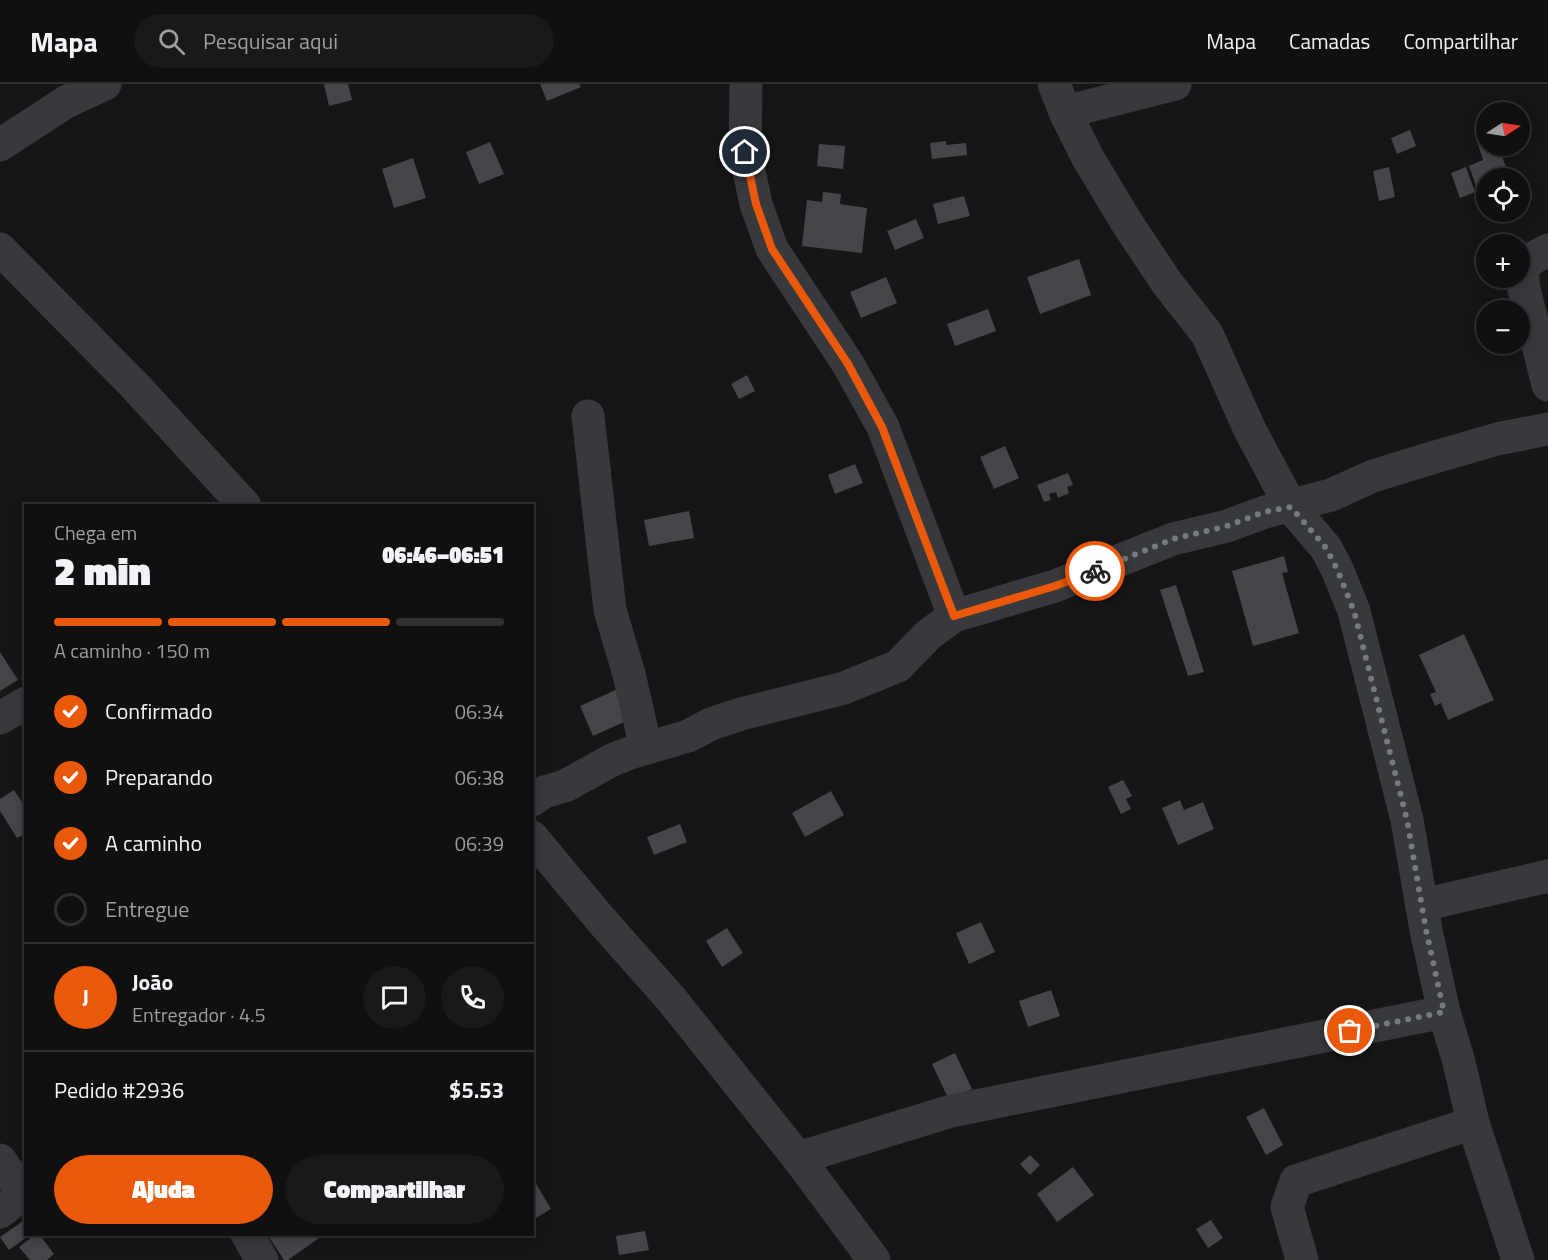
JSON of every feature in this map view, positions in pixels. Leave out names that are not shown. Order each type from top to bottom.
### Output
[{"type":"street","points":[[0,146],[66,102],[105,84]]},
{"type":"street","points":[[747,84],[745,152],[756,204],[772,249],[848,364],[882,427],[954,616]]},
{"type":"street","points":[[1175,84],[1059,98],[1088,158],[1127,223],[1167,283],[1207,334],[1250,430],[1291,507],[1326,548],[1354,611],[1407,820],[1444,1012],[1459,1062],[1473,1123],[1518,1260]]},
{"type":"street","points":[[0,249],[135,386],[243,504]]},
{"type":"street","points":[[1548,250],[1533,258],[1522,268],[1524,289],[1548,385]]},
{"type":"street","points":[[588,416],[610,610],[629,674],[646,748]]},
{"type":"street","points":[[534,799],[544,792],[565,786],[612,760],[688,736],[711,724],[741,714],[844,688],[898,666],[928,635],[954,616],[1055,586],[1173,539],[1227,526],[1264,512],[1331,495],[1373,476],[1497,440],[1548,429]]},
{"type":"street","points":[[0,718],[24,704]]},
{"type":"street","points":[[534,839],[672,1000],[798,1158],[874,1260]]},
{"type":"street","points":[[1422,905],[1548,876]]},
{"type":"street","points":[[798,1158],[951,1111],[1444,1012]]},
{"type":"street","points":[[1302,1260],[1287,1207],[1296,1181],[1473,1123]]},
{"type":"street","points":[[0,1160],[16,1199]]},
{"type":"street","points":[[248,1236],[262,1260]]},
{"type":"building","points":[[324,84],[348,84],[352,100],[329,106]]},
{"type":"building","points":[[540,84],[579,84],[581,87],[547,101]]},
{"type":"building","points":[[1410,130],[1416,146],[1397,154],[1391,138]]},
{"type":"building","points":[[946,141],[946,145],[966,143],[967,155],[932,159],[930,143]]},
{"type":"building","points":[[490,142],[504,174],[479,184],[466,152]]},
{"type":"building","points":[[819,144],[845,146],[843,169],[817,166]]},
{"type":"building","points":[[1482,156],[1502,156],[1506,168],[1476,168],[1476,186],[1469,166],[1483,160]]},
{"type":"building","points":[[413,158],[426,198],[394,208],[382,169]]},
{"type":"building","points":[[1389,167],[1395,197],[1379,201],[1373,171]]},
{"type":"building","points":[[1466,167],[1475,192],[1460,198],[1451,173]]},
{"type":"building","points":[[823,192],[841,194],[840,204],[867,208],[862,253],[802,246],[807,200],[822,202]]},
{"type":"building","points":[[964,196],[970,216],[938,224],[933,204]]},
{"type":"building","points":[[916,219],[924,238],[895,250],[887,231]]},
{"type":"building","points":[[1079,259],[1091,295],[1040,314],[1027,277]]},
{"type":"building","points":[[886,277],[897,303],[861,318],[850,292]]},
{"type":"building","points":[[988,309],[996,331],[955,346],[947,324]]},
{"type":"building","points":[[747,375],[755,391],[739,399],[731,384]]},
{"type":"building","points":[[1005,446],[1019,478],[994,489],[980,457]]},
{"type":"building","points":[[855,464],[863,483],[835,494],[828,475]]},
{"type":"building","points":[[1068,473],[1073,485],[1067,487],[1069,493],[1058,498],[1056,492],[1049,494],[1051,500],[1044,502],[1037,485]]},
{"type":"building","points":[[689,511],[694,538],[649,546],[644,520]]},
{"type":"building","points":[[1284,556],[1288,572],[1282,573],[1299,633],[1253,646],[1232,571]]},
{"type":"building","points":[[1176,585],[1204,672],[1188,676],[1160,590]]},
{"type":"building","points":[[1464,634],[1494,700],[1448,720],[1441,703],[1435,706],[1430,694],[1436,692],[1419,655]]},
{"type":"building","points":[[0,652],[18,680],[0,691]]},
{"type":"building","points":[[620,688],[633,718],[593,736],[580,706]]},
{"type":"building","points":[[1123,780],[1132,796],[1126,799],[1131,809],[1121,814],[1108,787]]},
{"type":"building","points":[[14,790],[24,805],[24,834],[17,838],[0,811],[0,799]]},
{"type":"building","points":[[831,791],[844,815],[805,837],[792,813]]},
{"type":"building","points":[[1180,800],[1184,810],[1203,802],[1214,829],[1178,845],[1162,808]]},
{"type":"building","points":[[680,824],[687,842],[654,855],[647,837]]},
{"type":"building","points":[[981,922],[995,952],[969,964],[956,933]]},
{"type":"building","points":[[727,928],[743,953],[722,967],[706,941]]},
{"type":"building","points":[[1051,990],[1060,1016],[1028,1027],[1019,1001]]},
{"type":"building","points":[[955,1053],[972,1089],[949,1100],[932,1064]]},
{"type":"building","points":[[1264,1108],[1283,1145],[1266,1155],[1246,1117]]},
{"type":"building","points":[[1030,1155],[1040,1165],[1030,1175],[1020,1164]]},
{"type":"building","points":[[1073,1167],[1094,1195],[1057,1222],[1037,1194]]},
{"type":"building","points":[[534,1180],[551,1209],[534,1219]]},
{"type":"building","points":[[24,1220],[24,1236],[28,1236],[9,1250],[0,1237]]},
{"type":"building","points":[[1211,1220],[1223,1238],[1208,1248],[1196,1229]]},
{"type":"building","points":[[645,1231],[649,1250],[619,1255],[616,1236]]},
{"type":"building","points":[[33,1236],[40,1236],[54,1254],[47,1260],[30,1260],[19,1247]]},
{"type":"building","points":[[318,1236],[319,1238],[288,1260],[284,1260],[269,1237]]},
{"type":"way so far","points":[[1095,571],[1173,539],[1227,526],[1264,512],[1291,507],[1326,548],[1354,611],[1407,820],[1426,930],[1444,1012],[1350,1031]]},
{"type":"route","points":[[745,152],[756,204],[772,249],[848,364],[882,427],[954,616],[1005,602],[1095,571]]}]
